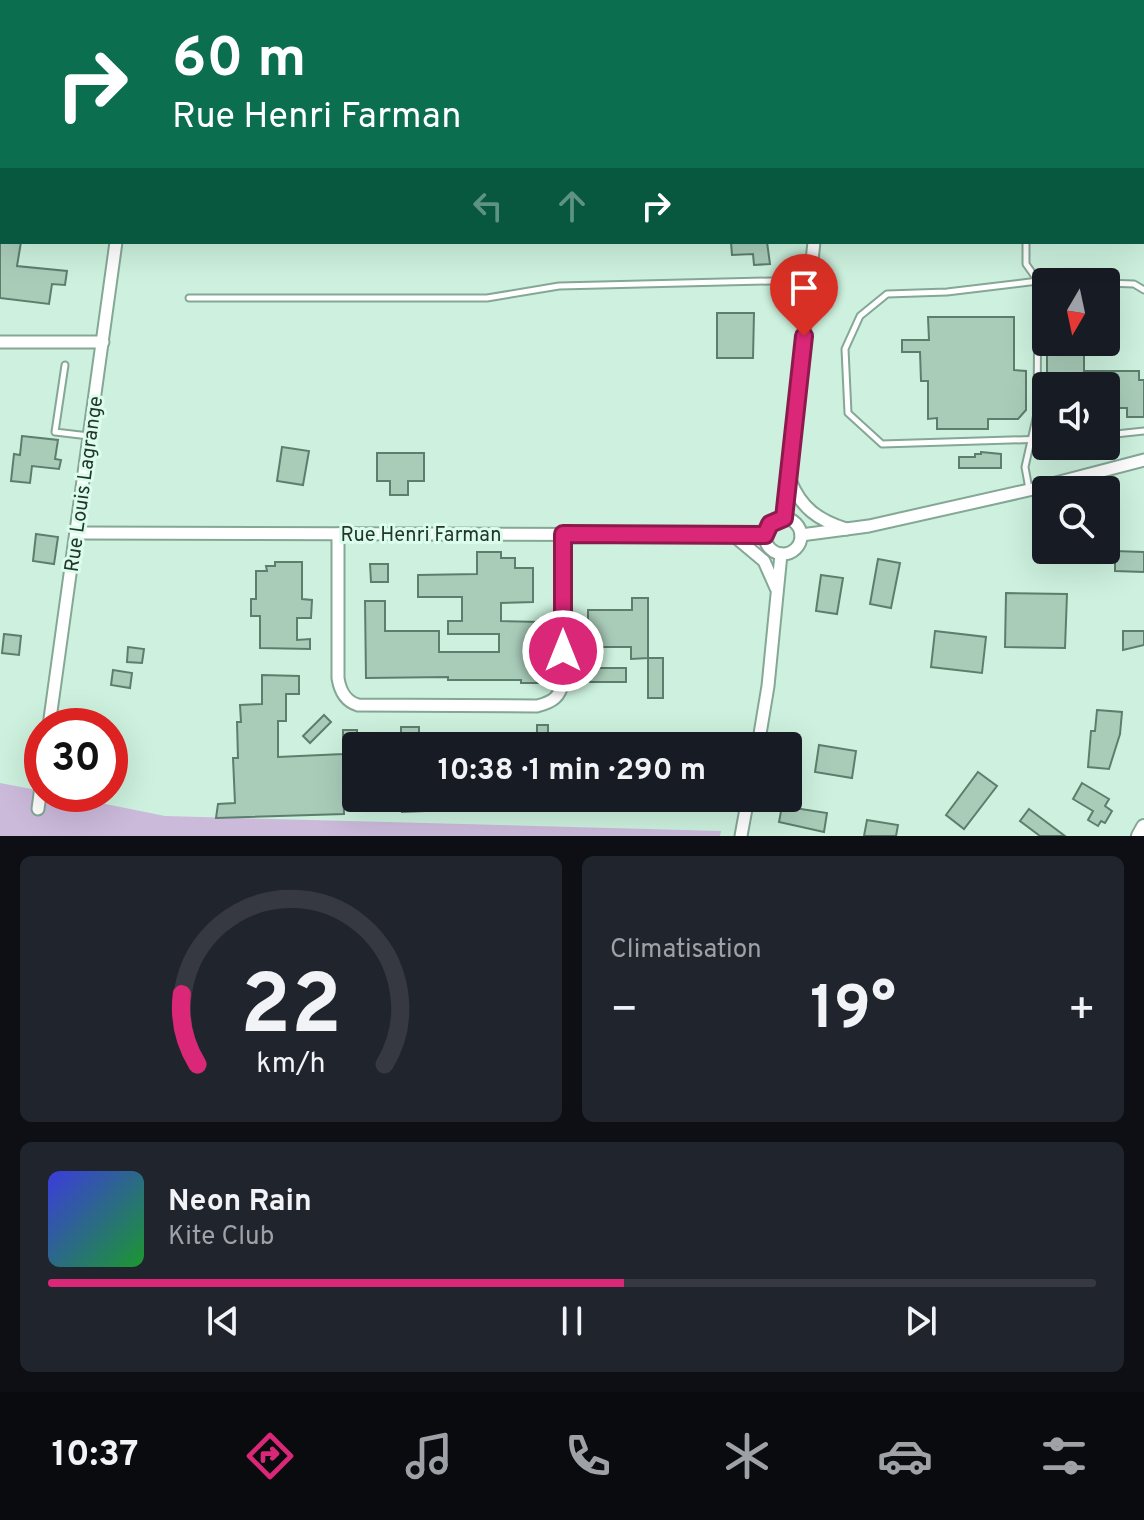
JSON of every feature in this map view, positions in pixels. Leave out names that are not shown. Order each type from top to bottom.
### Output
[{"type":"street","name":"Rue Louis Lagrange","points":[[52,708],[116,244]]},
{"type":"street","points":[[784,518],[814,244]]},
{"type":"street","points":[[0,342],[103,342]]},
{"type":"street","points":[[801,535],[849,529],[1029,490],[1144,460]]},
{"type":"street","points":[[1129,465],[1144,467]]},
{"type":"street","points":[[788,475],[810,513],[828,523],[849,529]]},
{"type":"street","points":[[784,518],[796,524],[801,535],[795,549],[781,554],[768,546],[765,535],[770,524],[784,518]]},
{"type":"street","name":"Rue Henri Farman","points":[[76,533],[765,535]]},
{"type":"street","points":[[338,534],[338,678],[339,689],[345,697],[358,705],[537,706],[555,699],[563,681],[563,534]]},
{"type":"street","points":[[733,535],[744,541],[764,561],[777,592]]},
{"type":"street","points":[[760,732],[781,554]]},
{"type":"street","points":[[741,836],[745,812]]},
{"type":"street","points":[[1139,836],[1144,827]]},
{"type":"lane","points":[[1026,244],[1026,264],[1032,272]]},
{"type":"lane","points":[[189,298],[487,298],[559,286],[810,280]]},
{"type":"lane","points":[[1031,440],[882,444],[848,413],[845,349],[860,316],[887,294],[947,292],[1032,282]]},
{"type":"lane","points":[[1120,284],[1134,284],[1144,290]]},
{"type":"lane","points":[[1029,490],[1025,467],[1037,414],[1037,356]]},
{"type":"lane","points":[[65,365],[55,432],[90,436]]},
{"type":"lane","points":[[1120,434],[1144,431]]},
{"type":"shaded area","points":[[0,783],[24,788],[24,812],[128,812],[128,809],[165,816],[721,831],[720,836],[0,836]]},
{"type":"building","points":[[0,244],[21,244],[17,266],[67,271],[65,285],[52,284],[49,304],[0,298]]},
{"type":"building","points":[[731,244],[767,244],[770,264],[754,265],[753,254],[732,255]]},
{"type":"building","points":[[717,313],[754,313],[753,358],[717,358]]},
{"type":"building","points":[[928,317],[1014,317],[1014,370],[1026,371],[1026,410],[1018,419],[988,419],[988,429],[937,429],[937,418],[928,419],[928,381],[921,381],[920,352],[902,352],[902,340],[929,340]]},
{"type":"building","points":[[1047,356],[1084,356],[1084,371],[1139,371],[1139,380],[1144,380],[1144,417],[1127,417],[1127,408],[1120,408],[1120,372],[1047,372]]},
{"type":"building","points":[[22,436],[58,440],[55,459],[61,460],[59,469],[32,466],[30,483],[11,481],[14,454],[20,455]]},
{"type":"building","points":[[282,447],[309,451],[303,485],[277,481]]},
{"type":"building","points":[[981,452],[1001,454],[1001,468],[959,468],[959,457],[975,457]]},
{"type":"building","points":[[377,453],[424,453],[424,481],[408,481],[408,495],[390,495],[390,481],[377,481]]},
{"type":"building","points":[[36,534],[58,537],[54,564],[33,561]]},
{"type":"building","points":[[1120,551],[1144,552],[1144,572],[1115,571],[1115,564],[1120,564]]},
{"type":"building","points":[[477,552],[501,552],[501,558],[515,558],[515,568],[533,568],[533,602],[501,603],[501,621],[540,622],[539,683],[521,683],[521,680],[448,680],[448,677],[366,678],[365,601],[385,601],[385,631],[439,631],[439,652],[499,652],[499,634],[448,634],[448,621],[462,621],[462,597],[418,597],[418,575],[477,574]]},
{"type":"building","points":[[878,559],[900,563],[891,608],[870,604]]},
{"type":"building","points":[[275,562],[302,562],[302,599],[312,600],[311,618],[297,618],[297,640],[310,639],[310,649],[260,648],[260,616],[251,616],[251,599],[256,599],[256,571],[267,571],[266,566],[275,566]]},
{"type":"building","points":[[370,564],[388,564],[388,582],[371,582]]},
{"type":"building","points":[[821,575],[843,578],[837,614],[816,611]]},
{"type":"building","points":[[1006,593],[1067,594],[1065,648],[1005,647]]},
{"type":"building","points":[[632,598],[648,598],[648,658],[631,659],[631,647],[588,647],[588,610],[632,610]]},
{"type":"building","points":[[935,631],[986,637],[982,673],[931,667]]},
{"type":"building","points":[[1123,631],[1144,631],[1144,645],[1123,650]]},
{"type":"building","points":[[4,634],[21,636],[19,655],[2,653]]},
{"type":"building","points":[[128,647],[144,649],[142,663],[127,662]]},
{"type":"building","points":[[648,658],[663,658],[663,698],[648,698]]},
{"type":"building","points":[[590,668],[626,668],[626,682],[590,682]]},
{"type":"building","points":[[113,670],[132,673],[130,688],[111,685]]},
{"type":"building","points":[[262,675],[299,676],[299,694],[286,694],[286,721],[278,721],[278,757],[342,754],[344,814],[216,818],[218,804],[235,803],[233,758],[238,758],[240,705],[262,704]]},
{"type":"building","points":[[1097,710],[1122,712],[1120,734],[1109,769],[1088,767],[1091,731],[1095,731]]},
{"type":"building","points":[[324,715],[331,722],[310,743],[303,736]]},
{"type":"building","points":[[537,725],[548,725],[548,732],[537,732]]},
{"type":"building","points":[[401,727],[419,727],[419,732],[401,732]]},
{"type":"building","points":[[819,745],[856,751],[852,778],[815,772]]},
{"type":"building","points":[[978,772],[997,786],[964,829],[946,815]]},
{"type":"building","points":[[1082,783],[1109,799],[1105,806],[1112,811],[1105,823],[1101,821],[1098,826],[1088,820],[1093,811],[1073,799]]},
{"type":"building","points":[[802,809],[827,813],[824,832],[779,822],[781,812],[802,812]]},
{"type":"building","points":[[1029,809],[1065,836],[1040,836],[1020,821]]},
{"type":"building","points":[[867,820],[898,825],[896,836],[864,836]]},
{"type":"route","points":[[563,651],[563,534],[765,535],[770,524],[784,518],[804,336]]}]
